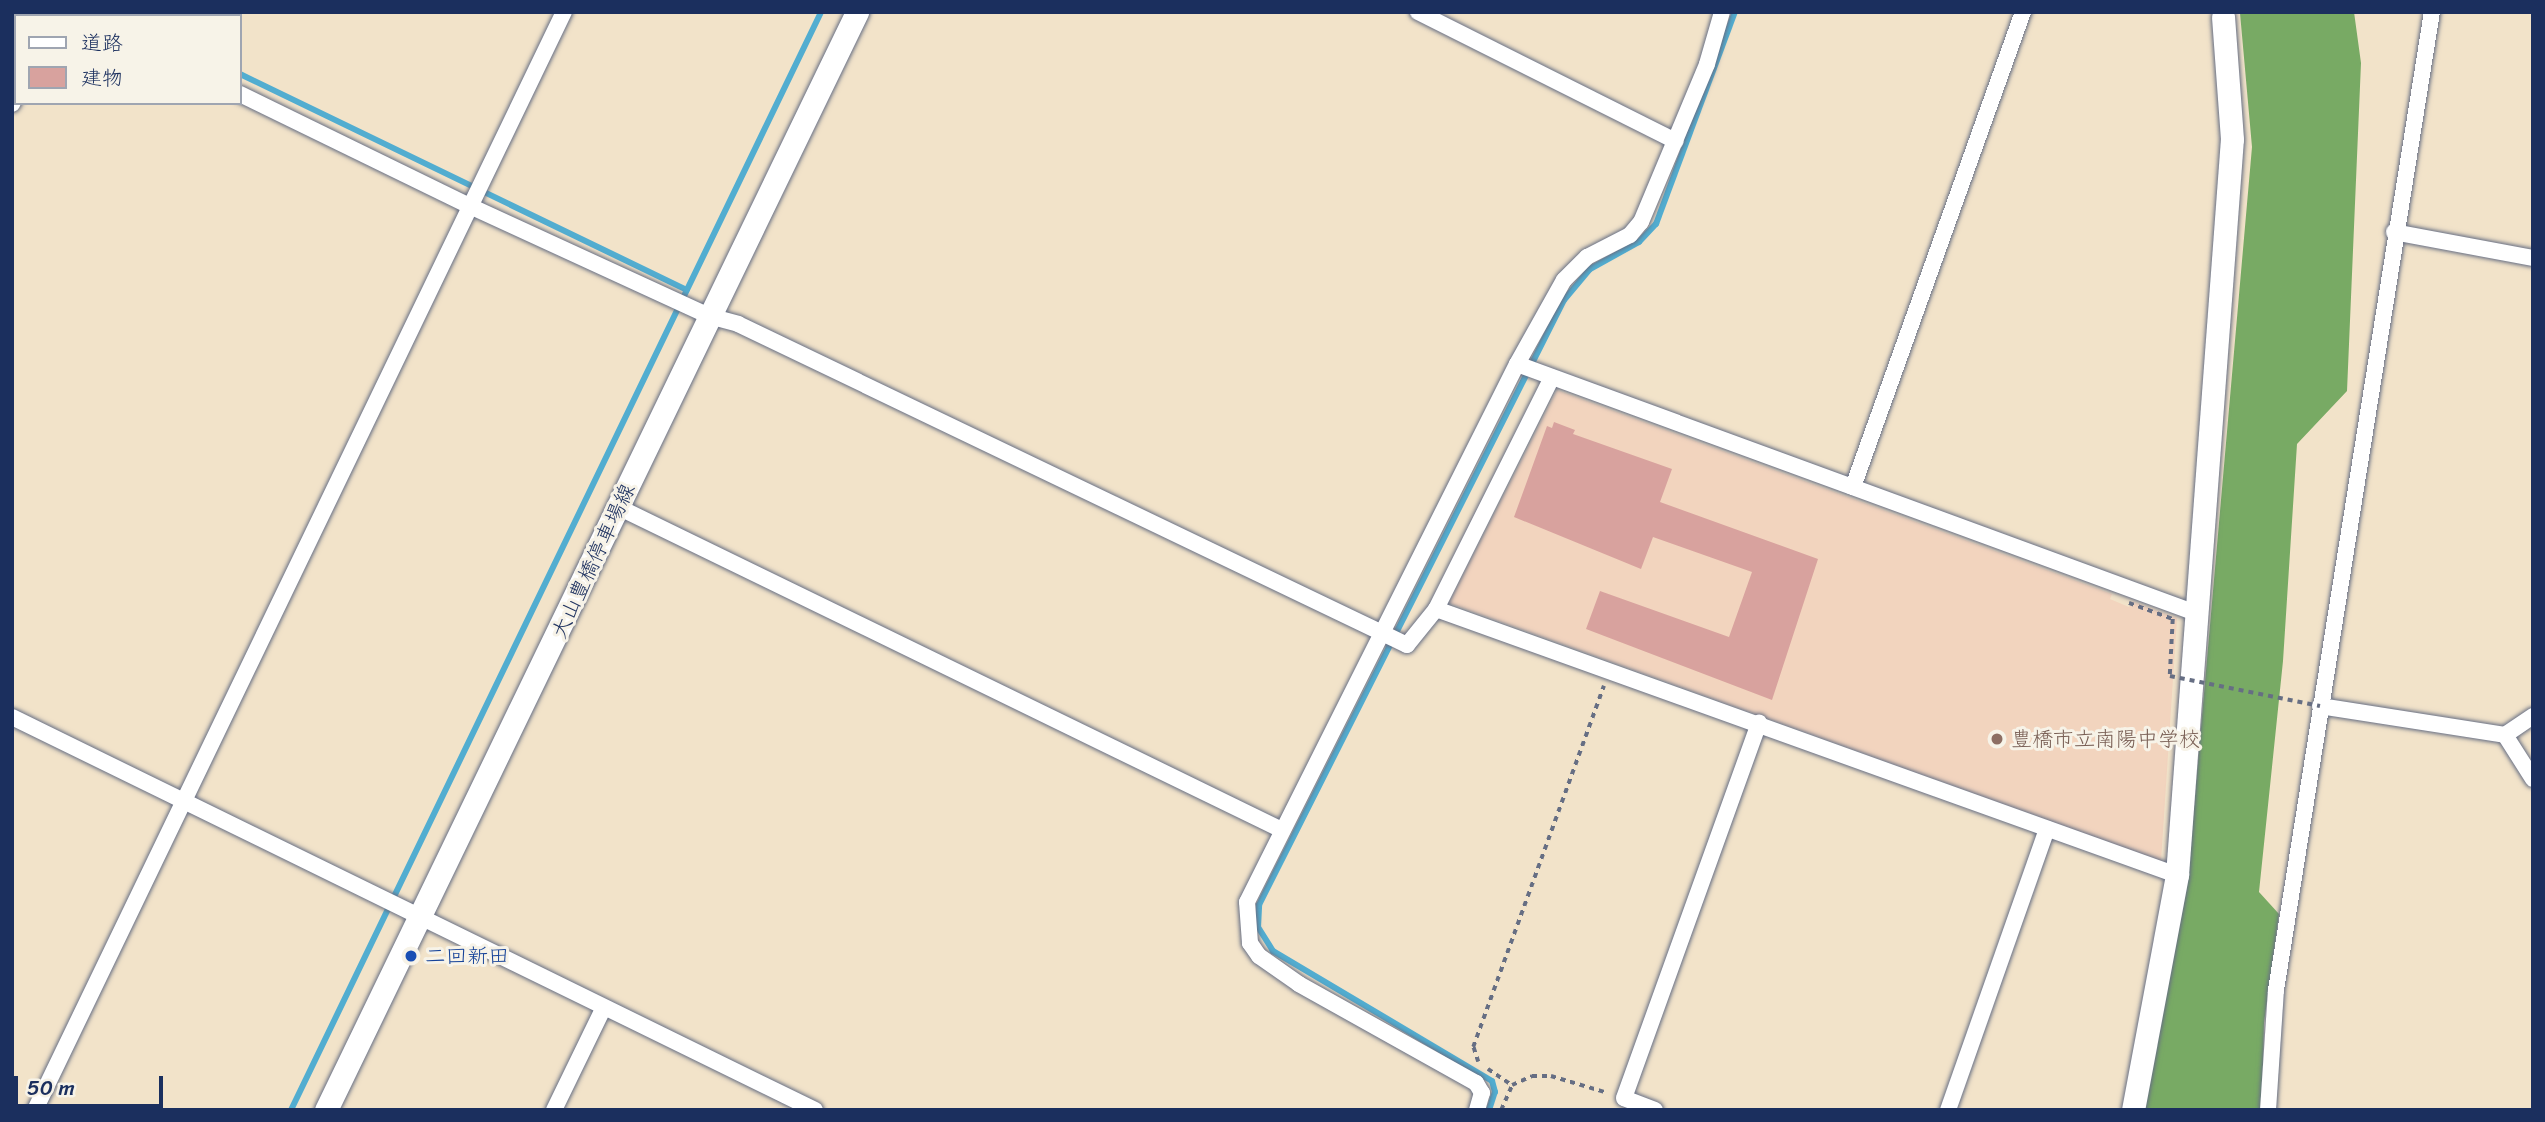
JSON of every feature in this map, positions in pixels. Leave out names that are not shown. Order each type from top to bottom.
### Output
[{"type":"main road","name":"大山豊橋停車場線","points":[[326,1110],[618,507],[701,312],[857,12]]},
{"type":"main road","points":[[2133,1110],[2177,875],[2232,139],[2222,15]]},
{"type":"street","points":[[35,1110],[564,12]]},
{"type":"street","points":[[1418,12],[1676,141]]},
{"type":"street","points":[[1477,1110],[1482,1093],[1476,1083],[1270,965],[1250,943],[1247,902],[1517,364],[1572,269],[1630,234],[1641,222],[1707,64],[1722,12]]},
{"type":"street","points":[[1853,487],[2023,12]]},
{"type":"street","points":[[2268,1110],[2276,990],[2394,232],[2432,12]]},
{"type":"street","points":[[242,95],[701,312],[738,324],[1407,645],[1436,609],[1546,375]]},
{"type":"street","points":[[2394,232],[2533,258]]},
{"type":"street","points":[[1517,364],[2196,613]]},
{"type":"street","points":[[618,507],[1282,830]]},
{"type":"street","points":[[1436,609],[2177,875]]},
{"type":"street","points":[[2320,706],[2505,736],[2533,716]]},
{"type":"street","points":[[12,717],[816,1110]]},
{"type":"street","points":[[1655,1110],[1624,1098],[1759,723]]},
{"type":"street","points":[[2505,736],[2533,779]]},
{"type":"street","points":[[1948,1110],[2047,829]]},
{"type":"street","points":[[554,1110],[604,1007]]},
{"type":"path","points":[[2129,603],[2173,619],[2170,676],[2320,706]]},
{"type":"path","points":[[1512,1085],[1475,1060],[1474,1047],[1609,670]]},
{"type":"path","points":[[1501,1110],[1512,1085],[1546,1075],[1624,1098]]},
{"type":"shaded area","name":"豊橋市立南陽中学校","points":[[1557,390],[2112,594],[2110,599],[2129,607],[2132,601],[2177,618],[2161,861],[1449,603]]},
{"type":"green space","points":[[2354,12],[2361,63],[2347,391],[2297,444],[2283,661],[2259,892],[2279,914],[2264,1023],[2262,1110],[2144,1110],[2187,887],[2252,147],[2240,13]]},
{"type":"building","points":[[1554,422],[1575,430],[1573,434],[1672,469],[1660,502],[1818,559],[1772,700],[1586,629],[1600,591],[1729,637],[1752,572],[1653,537],[1641,569],[1514,517],[1547,426],[1552,428]]},
{"type":"waterway","points":[[111,12],[115,14]]},
{"type":"waterway","points":[[291,1110],[821,12]]},
{"type":"waterway","points":[[1489,1110],[1495,1092],[1492,1081],[1273,951],[1258,927],[1259,905],[1564,300],[1590,269],[1639,242],[1656,224],[1735,12]]},
{"type":"waterway","points":[[242,75],[687,290]]},
{"type":"place","name":"豊橋市立南陽中学校","points":[[1997,739]]},
{"type":"place","name":"二回新田","points":[[411,956]]}]
